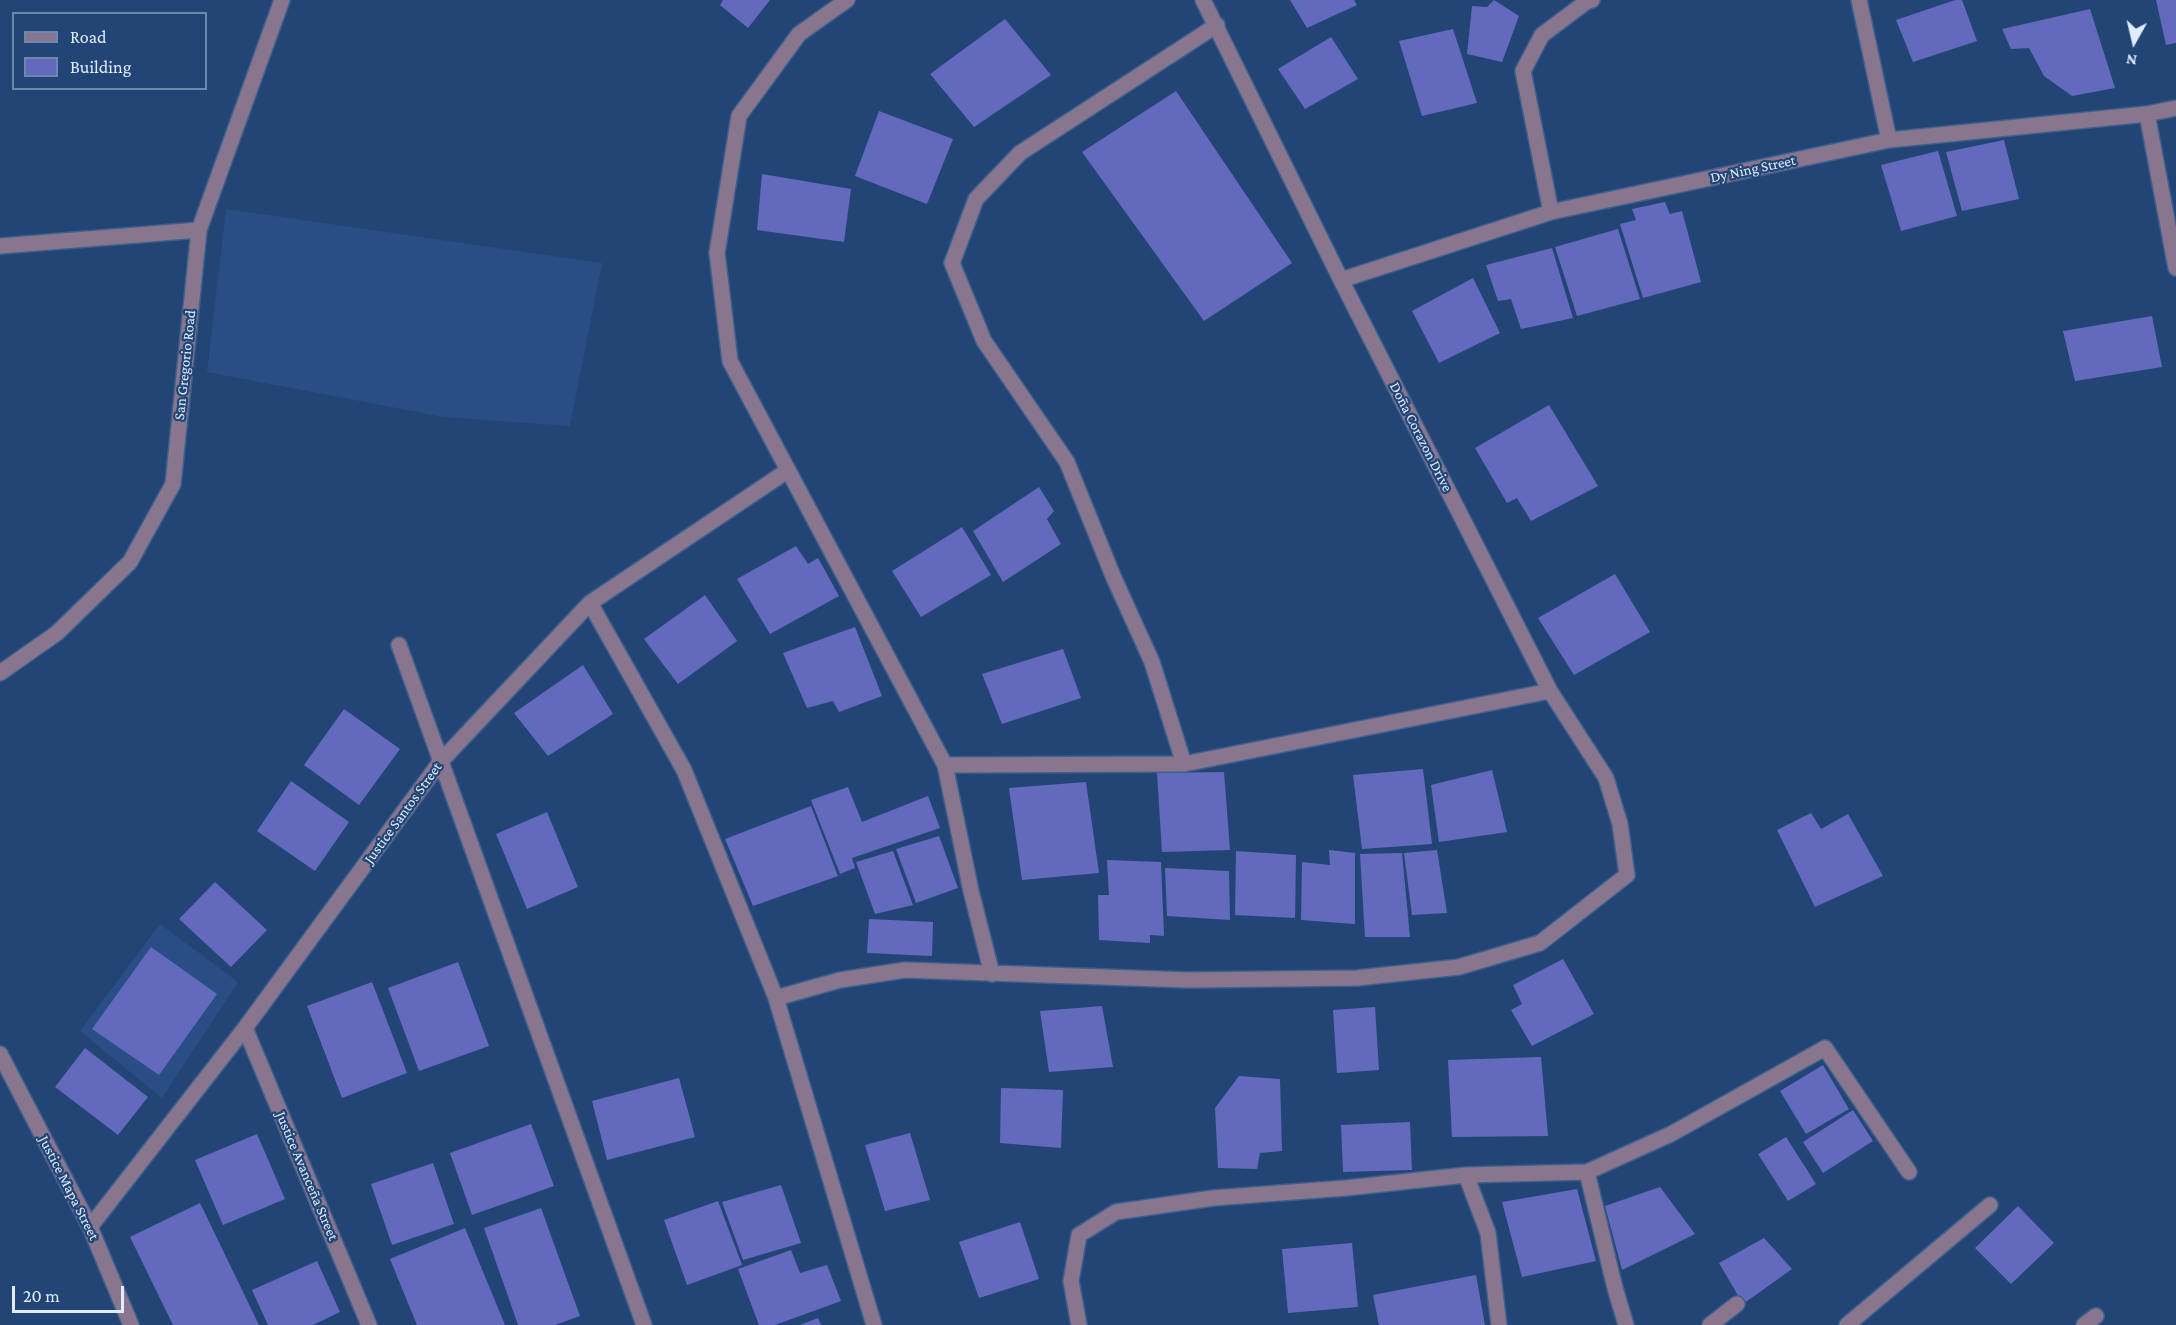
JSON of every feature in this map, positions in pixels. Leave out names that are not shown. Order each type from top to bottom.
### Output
[{"type":"street","name":"San Gregorio Road","points":[[0,673],[57,633],[130,562],[173,484],[199,230],[282,0]]},
{"type":"street","points":[[776,998],[840,980],[905,970],[992,974],[971,891],[945,765],[730,361],[717,253],[739,116],[799,34],[847,0]]},
{"type":"street","name":"Doña Corazon Drive","points":[[992,974],[1188,980],[1357,978],[1459,967],[1540,943],[1627,875],[1620,824],[1606,778],[1550,691],[1341,280],[1203,0]]},
{"type":"street","points":[[1551,212],[1523,71],[1542,34],[1592,0]]},
{"type":"street","points":[[1859,0],[1889,140]]},
{"type":"street","points":[[1184,764],[1152,662],[1113,576],[1067,462],[984,342],[952,263],[976,199],[1020,153],[1217,25]]},
{"type":"street","name":"Dy Ning Street","points":[[1341,280],[1551,212],[1889,140],[2147,114],[2176,108]]},
{"type":"street","points":[[2147,114],[2176,268]]},
{"type":"street","points":[[0,246],[199,230]]},
{"type":"street","name":"Justice Santos Street","points":[[90,1227],[244,1028],[441,761],[590,603],[787,471]]},
{"type":"street","points":[[590,603],[684,770],[776,998],[874,1325]]},
{"type":"street","points":[[399,645],[644,1325]]},
{"type":"street","points":[[945,765],[1184,764],[1550,691]]},
{"type":"street","name":"Justice Avanceña Street","points":[[244,1028],[369,1325]]},
{"type":"street","points":[[1079,1325],[1071,1281],[1079,1235],[1116,1212],[1213,1198],[1346,1188],[1466,1175],[1587,1172],[1671,1134],[1825,1048],[1909,1172]]},
{"type":"street","name":"Justice Mapa Street","points":[[0,1054],[90,1227],[131,1325]]},
{"type":"street","points":[[1587,1172],[1626,1325]]},
{"type":"street","points":[[1466,1175],[1488,1233],[1499,1325]]},
{"type":"street","points":[[1847,1325],[1990,1205]]},
{"type":"street","points":[[1710,1325],[1737,1304]]},
{"type":"shaded area","points":[[226,209],[602,263],[570,426],[444,417],[207,372]]},
{"type":"shaded area","points":[[160,924],[238,982],[162,1098],[80,1031]]},
{"type":"building","points":[[723,0],[770,0],[748,28],[720,5]]},
{"type":"building","points":[[1290,0],[1354,0],[1357,5],[1307,28]]},
{"type":"building","points":[[1494,0],[1519,16],[1502,62],[1467,54],[1472,6],[1487,7]]},
{"type":"building","points":[[1955,0],[1962,0],[1977,41],[1913,62],[1896,20]]},
{"type":"building","points":[[2156,0],[2176,0],[2176,43],[2166,45]]},
{"type":"building","points":[[2090,9],[2115,88],[2072,96],[2044,76],[2029,48],[2011,49],[2002,29]]},
{"type":"building","points":[[1005,19],[1051,75],[974,127],[930,74]]},
{"type":"building","points":[[1453,29],[1477,103],[1422,116],[1399,41]]},
{"type":"building","points":[[1331,37],[1358,79],[1305,109],[1278,69]]},
{"type":"building","points":[[1176,91],[1292,263],[1204,321],[1082,152]]},
{"type":"building","points":[[879,111],[953,139],[927,204],[855,176]]},
{"type":"building","points":[[2004,140],[2019,199],[1962,211],[1946,152]]},
{"type":"building","points":[[1938,151],[1957,216],[1901,231],[1881,165]]},
{"type":"building","points":[[762,174],[851,189],[844,242],[757,230]]},
{"type":"building","points":[[1665,202],[1670,214],[1682,211],[1701,282],[1643,298],[1620,224],[1636,220],[1632,209]]},
{"type":"building","points":[[1618,229],[1640,299],[1577,316],[1555,247]]},
{"type":"building","points":[[1552,248],[1573,318],[1521,329],[1511,299],[1498,301],[1486,265]]},
{"type":"building","points":[[1473,278],[1500,333],[1439,363],[1412,311]]},
{"type":"building","points":[[2152,316],[2162,367],[2075,381],[2063,331]]},
{"type":"building","points":[[1549,405],[1598,486],[1531,521],[1517,498],[1507,503],[1475,448]]},
{"type":"building","points":[[1039,487],[1054,511],[1047,519],[1061,544],[1003,582],[973,531]]},
{"type":"building","points":[[962,527],[991,575],[921,617],[892,571]]},
{"type":"building","points":[[796,546],[808,564],[818,558],[839,596],[770,634],[737,579]]},
{"type":"building","points":[[1615,574],[1650,632],[1574,675],[1538,618]]},
{"type":"building","points":[[705,595],[737,641],[678,684],[644,639]]},
{"type":"building","points":[[855,627],[882,696],[839,712],[833,701],[807,708],[783,653]]},
{"type":"building","points":[[1063,649],[1081,698],[1002,724],[982,674]]},
{"type":"building","points":[[583,665],[613,714],[548,756],[514,713]]},
{"type":"building","points":[[344,709],[400,749],[359,805],[304,765]]},
{"type":"building","points":[[1423,769],[1432,844],[1362,849],[1353,775]]},
{"type":"building","points":[[1492,770],[1507,832],[1439,842],[1431,785]]},
{"type":"building","points":[[1224,772],[1230,850],[1162,852],[1157,773]]},
{"type":"building","points":[[291,781],[349,822],[315,871],[257,831]]},
{"type":"building","points":[[1086,782],[1099,873],[1022,880],[1009,788]]},
{"type":"building","points":[[848,787],[862,822],[928,796],[940,828],[852,858],[855,868],[840,874],[811,800]]},
{"type":"building","points":[[811,806],[838,876],[753,906],[725,839]]},
{"type":"building","points":[[547,812],[578,887],[527,909],[496,834]]},
{"type":"building","points":[[1811,813],[1821,829],[1848,814],[1883,876],[1815,907],[1777,830]]},
{"type":"building","points":[[939,836],[958,888],[916,903],[896,849]]},
{"type":"building","points":[[1329,850],[1355,853],[1355,924],[1301,920],[1302,862],[1330,865]]},
{"type":"building","points":[[1437,850],[1447,913],[1412,915],[1404,853]]},
{"type":"building","points":[[893,851],[913,905],[875,914],[856,862]]},
{"type":"building","points":[[1236,851],[1296,855],[1295,918],[1235,915]]},
{"type":"building","points":[[1402,853],[1410,937],[1365,937],[1360,854]]},
{"type":"building","points":[[1107,860],[1161,862],[1164,936],[1150,935],[1150,943],[1099,940],[1098,895],[1109,895]]},
{"type":"building","points":[[1165,868],[1229,871],[1230,920],[1167,916]]},
{"type":"building","points":[[215,882],[267,930],[231,967],[179,919]]},
{"type":"building","points":[[869,919],[933,922],[932,956],[867,953]]},
{"type":"building","points":[[151,947],[217,994],[159,1075],[92,1029]]},
{"type":"building","points":[[1563,959],[1594,1014],[1532,1046],[1511,1010],[1522,1004],[1513,985]]},
{"type":"building","points":[[458,962],[489,1046],[419,1071],[388,988]]},
{"type":"building","points":[[372,982],[407,1073],[342,1098],[307,1006]]},
{"type":"building","points":[[1102,1006],[1113,1067],[1049,1072],[1040,1011]]},
{"type":"building","points":[[1375,1007],[1379,1070],[1337,1073],[1333,1010]]},
{"type":"building","points":[[85,1048],[148,1097],[118,1135],[55,1087]]},
{"type":"building","points":[[1541,1057],[1548,1136],[1452,1137],[1448,1060]]},
{"type":"building","points":[[1823,1065],[1849,1109],[1806,1134],[1780,1091]]},
{"type":"building","points":[[1239,1076],[1280,1079],[1282,1151],[1260,1153],[1257,1169],[1218,1168],[1215,1108]]},
{"type":"building","points":[[679,1078],[695,1137],[607,1160],[592,1101]]},
{"type":"building","points":[[1001,1088],[1063,1090],[1061,1148],[1000,1143]]},
{"type":"building","points":[[1853,1110],[1873,1141],[1823,1173],[1803,1142]]},
{"type":"building","points":[[1410,1122],[1412,1170],[1343,1172],[1341,1125]]},
{"type":"building","points":[[531,1124],[554,1186],[472,1215],[450,1153]]},
{"type":"building","points":[[910,1133],[930,1200],[885,1211],[865,1145]]},
{"type":"building","points":[[257,1134],[285,1199],[223,1225],[195,1160]]},
{"type":"building","points":[[1786,1137],[1816,1184],[1788,1201],[1758,1154]]},
{"type":"building","points":[[433,1163],[454,1224],[392,1245],[371,1184]]},
{"type":"building","points":[[781,1185],[801,1243],[743,1260],[722,1202]]},
{"type":"building","points":[[1660,1187],[1695,1234],[1622,1270],[1605,1206]]},
{"type":"building","points":[[1577,1189],[1596,1261],[1522,1277],[1502,1202]]},
{"type":"building","points":[[718,1201],[742,1265],[687,1285],[664,1220]]},
{"type":"building","points":[[200,1203],[259,1325],[173,1325],[130,1237]]},
{"type":"building","points":[[2018,1206],[2054,1243],[2011,1284],[1975,1248]]},
{"type":"building","points":[[541,1208],[580,1316],[555,1325],[518,1325],[484,1228]]},
{"type":"building","points":[[1020,1222],[1039,1279],[979,1298],[959,1242]]},
{"type":"building","points":[[465,1228],[505,1325],[417,1325],[390,1259]]},
{"type":"building","points":[[1764,1238],[1792,1269],[1743,1304],[1719,1263]]},
{"type":"building","points":[[1352,1243],[1358,1307],[1288,1313],[1282,1249]]},
{"type":"building","points":[[791,1250],[800,1273],[827,1265],[841,1301],[775,1325],[759,1325],[738,1269]]},
{"type":"building","points":[[317,1261],[340,1312],[313,1325],[268,1325],[252,1290]]},
{"type":"building","points":[[1476,1275],[1485,1325],[1379,1325],[1373,1295]]},
{"type":"building","points":[[818,1318],[821,1325],[800,1325]]}]
